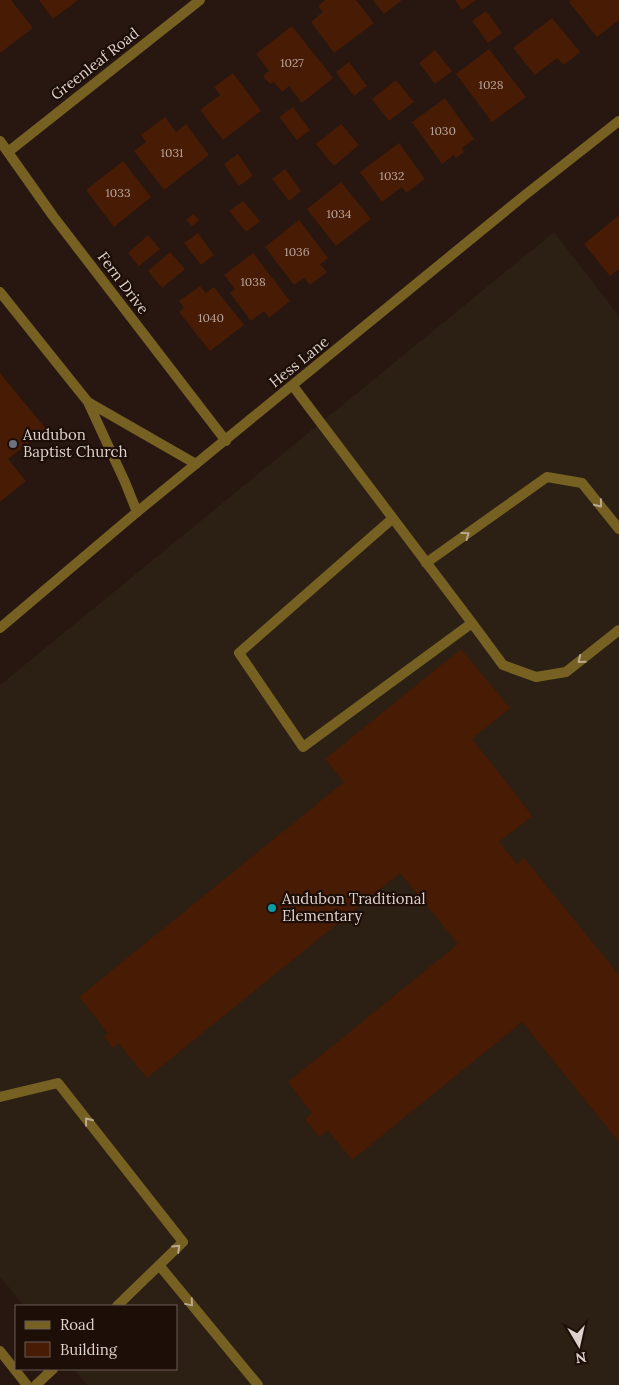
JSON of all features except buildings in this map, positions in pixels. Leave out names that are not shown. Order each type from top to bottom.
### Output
[{"type":"street","name":"Greenleaf Road","points":[[8,152],[200,0]]},
{"type":"street","name":"Hess Lane","points":[[0,628],[137,512],[619,121]]},
{"type":"street","name":"Fern Drive","points":[[0,141],[54,216],[226,441]]},
{"type":"street","points":[[0,292],[88,402],[137,512]]},
{"type":"street","points":[[293,386],[503,665],[536,677],[566,672],[619,630]]},
{"type":"street","points":[[88,402],[196,464]]},
{"type":"street","points":[[426,563],[547,477],[582,483],[619,529]]},
{"type":"street","points":[[392,518],[239,653],[303,747],[472,622]]},
{"type":"street","points":[[0,1097],[58,1083],[183,1242],[118,1305]]},
{"type":"street","points":[[158,1265],[258,1385]]},
{"type":"street","points":[[0,1351],[15,1370]]},
{"type":"street","points":[[15,1370],[27,1385]]},
{"type":"street","points":[[36,1385],[52,1370]]},
{"type":"shaded area","points":[[554,232],[619,316],[619,1385],[87,1385],[75,1370],[178,1370],[178,1305],[23,1305],[0,1277],[0,685]]},
{"type":"place","name":"Audubon Baptist Church","points":[[13,444]]},
{"type":"place","name":"Audubon Traditional Elementary","points":[[272,908]]}]
